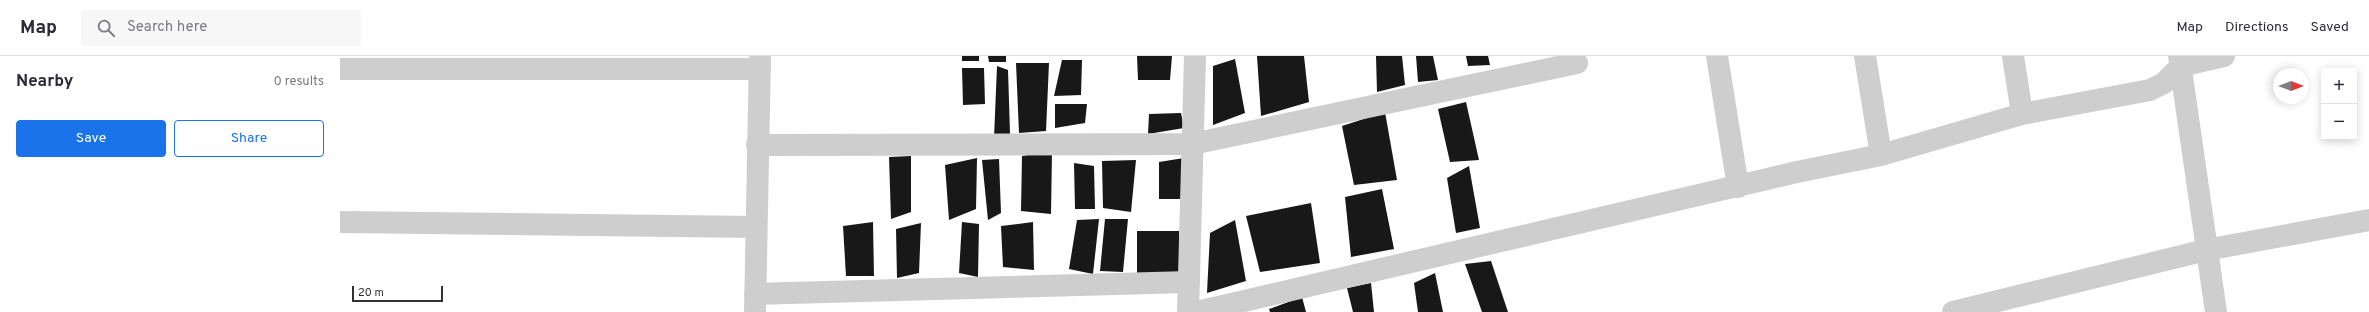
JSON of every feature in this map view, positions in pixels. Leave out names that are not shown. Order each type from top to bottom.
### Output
[{"type":"street","points":[[1188,312],[1192,144],[1195,118],[1195,56]]},
{"type":"street","points":[[1717,56],[1738,187]]},
{"type":"street","points":[[1865,56],[1881,155]]},
{"type":"street","points":[[2013,56],[2022,114]]},
{"type":"street","points":[[1197,312],[1881,155],[2022,114],[2150,90],[2164,83],[2180,61],[2224,56]]},
{"type":"street","points":[[2180,61],[2216,312]]},
{"type":"street","points":[[340,69],[760,62],[757,145],[755,303],[1188,282]]},
{"type":"street","points":[[757,145],[1192,144],[1578,63]]},
{"type":"street","points":[[1954,312],[2206,250],[2369,220]]},
{"type":"street","points":[[340,222],[756,227]]},
{"type":"building","points":[[962,56],[979,56],[979,61],[962,61]]},
{"type":"building","points":[[988,56],[1006,56],[1006,62],[989,62]]},
{"type":"building","points":[[1137,56],[1172,56],[1170,80],[1138,80]]},
{"type":"building","points":[[1257,56],[1304,56],[1309,102],[1261,116]]},
{"type":"building","points":[[1376,56],[1402,56],[1405,85],[1377,92]]},
{"type":"building","points":[[1416,56],[1433,56],[1438,80],[1418,82]]},
{"type":"building","points":[[1466,56],[1488,56],[1490,65],[1468,66]]},
{"type":"building","points":[[1235,59],[1245,113],[1213,125],[1213,66]]},
{"type":"building","points":[[1062,60],[1082,60],[1081,95],[1054,96]]},
{"type":"building","points":[[1016,63],[1049,63],[1046,131],[1019,133]]},
{"type":"building","points":[[997,66],[1008,70],[1010,134],[994,138]]},
{"type":"building","points":[[962,68],[984,68],[985,104],[963,105]]},
{"type":"building","points":[[1466,102],[1479,160],[1450,162],[1438,109]]},
{"type":"building","points":[[1055,104],[1087,104],[1085,123],[1055,128]]},
{"type":"building","points":[[1385,112],[1397,180],[1354,185],[1342,126]]},
{"type":"building","points":[[1181,113],[1184,128],[1148,134],[1149,114]]},
{"type":"building","points":[[1052,151],[1051,214],[1021,211],[1022,156]]},
{"type":"building","points":[[911,156],[911,212],[891,219],[889,157]]},
{"type":"building","points":[[977,158],[976,209],[949,220],[945,165]]},
{"type":"building","points":[[1184,158],[1183,199],[1159,199],[1159,162]]},
{"type":"building","points":[[999,159],[1001,213],[988,220],[982,160]]},
{"type":"building","points":[[1136,160],[1131,212],[1103,208],[1102,161]]},
{"type":"building","points":[[1074,163],[1094,166],[1095,209],[1075,209]]},
{"type":"building","points":[[1469,166],[1480,228],[1456,233],[1447,178]]},
{"type":"building","points":[[1382,189],[1394,249],[1351,257],[1345,197]]},
{"type":"building","points":[[1311,203],[1320,263],[1260,272],[1246,216]]},
{"type":"building","points":[[1099,219],[1093,274],[1069,269],[1077,220]]},
{"type":"building","points":[[1105,219],[1128,219],[1123,272],[1100,271]]},
{"type":"building","points":[[1235,220],[1246,281],[1207,293],[1210,233]]},
{"type":"building","points":[[873,222],[874,276],[846,276],[843,226]]},
{"type":"building","points":[[962,222],[979,224],[978,277],[959,273]]},
{"type":"building","points":[[1033,222],[1034,270],[1003,267],[1001,226]]},
{"type":"building","points":[[921,223],[919,273],[897,278],[896,229]]},
{"type":"building","points":[[1137,231],[1179,231],[1179,273],[1137,273]]},
{"type":"building","points":[[1491,261],[1508,312],[1482,312],[1465,264]]},
{"type":"building","points":[[1435,273],[1443,312],[1418,312],[1414,283]]},
{"type":"building","points":[[1371,283],[1374,312],[1353,312],[1347,288]]},
{"type":"building","points":[[1302,297],[1306,312],[1270,312],[1269,309]]}]
